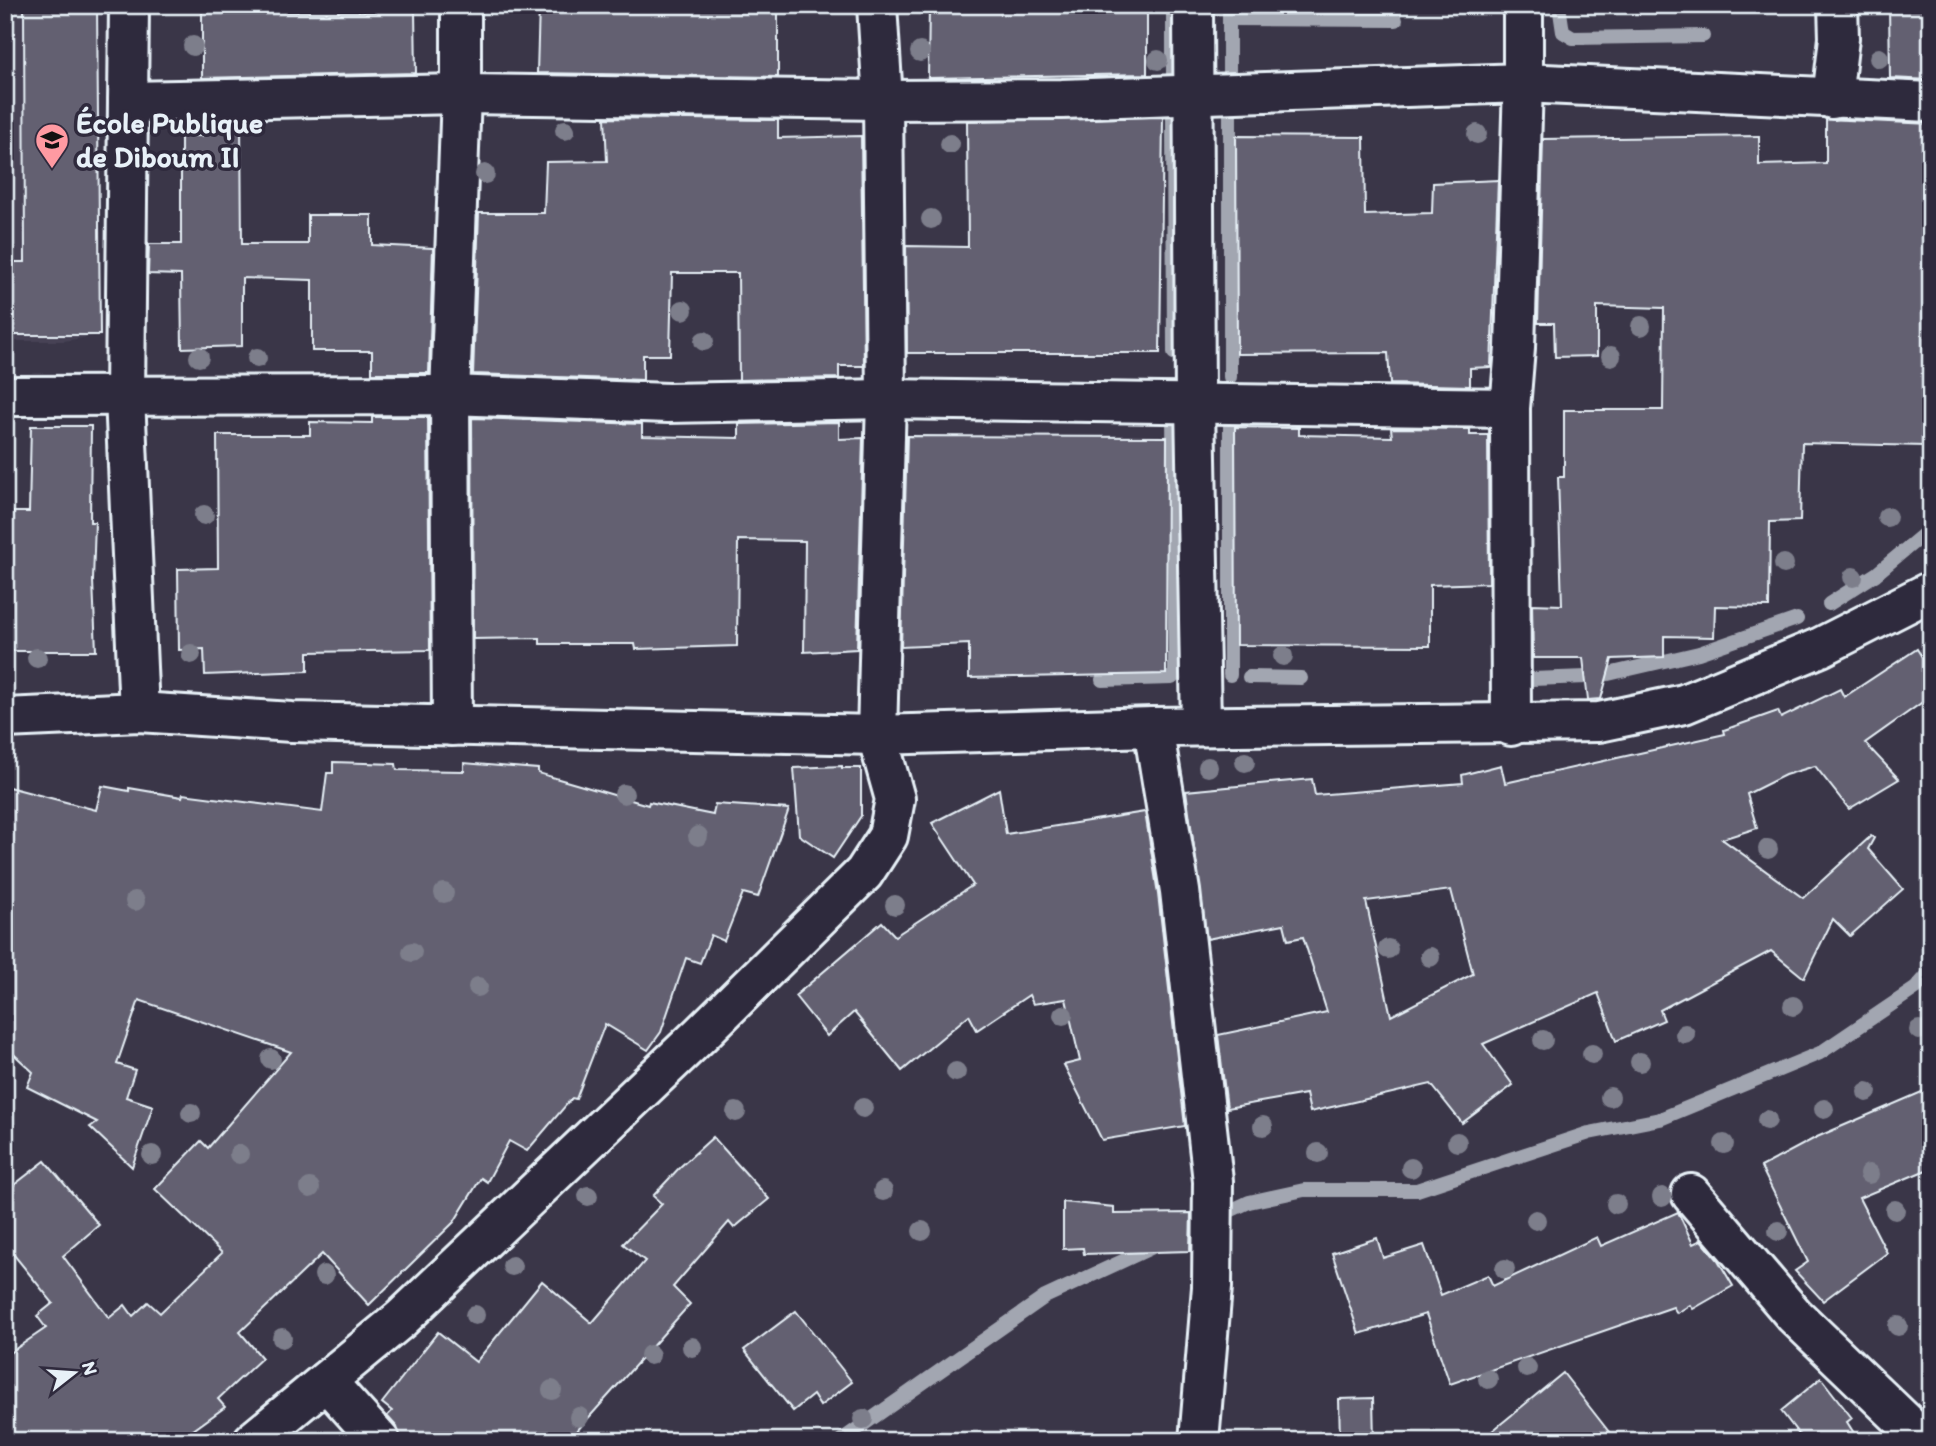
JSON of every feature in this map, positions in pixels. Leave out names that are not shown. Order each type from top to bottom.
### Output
[{"type":"street","points":[[129,5],[125,397],[139,712]]},
{"type":"street","points":[[452,726],[450,395],[461,94],[461,5]]},
{"type":"street","points":[[253,1441],[401,1319],[691,1043],[864,873],[888,836],[895,799],[877,735],[886,399],[883,100],[877,5]]},
{"type":"street","points":[[1193,5],[1195,404],[1201,726]]},
{"type":"street","points":[[1511,726],[1510,408],[1515,348],[1524,83],[1522,5]]},
{"type":"street","points":[[1832,99],[1839,38],[1839,5]]},
{"type":"street","points":[[128,101],[461,94],[883,100],[1193,96],[1524,83],[1931,102]]},
{"type":"street","points":[[5,396],[450,395],[668,403],[886,399],[1510,408]]},
{"type":"street","points":[[5,718],[139,712],[292,723],[877,735],[1201,726],[1511,726],[1599,722],[1684,704],[1821,648],[1931,591]]},
{"type":"street","points":[[1153,727],[1180,891],[1213,1181],[1212,1287],[1199,1441]]},
{"type":"street","points":[[1691,1194],[1794,1315],[1925,1441]]},
{"type":"street","points":[[326,1381],[380,1441]]},
{"type":"shaded area","name":"École Publique de Diboum II","points":[[5,5],[97,5],[100,335],[64,341],[5,341]]},
{"type":"building","name":"École Publique de Diboum II","points":[[24,5],[97,5],[100,335],[5,335],[5,262],[25,262]]},
{"type":"building","points":[[202,5],[280,5],[280,12],[415,12],[416,73],[202,78]]},
{"type":"building","points":[[539,5],[778,5],[778,77],[537,73]]},
{"type":"building","points":[[929,5],[1147,5],[1147,74],[928,78]]},
{"type":"building","points":[[1889,5],[1931,5],[1931,80],[1890,78]]},
{"type":"building","points":[[1163,117],[1160,353],[907,353],[906,246],[968,247],[967,121]]},
{"type":"building","points":[[605,118],[778,120],[778,138],[861,136],[864,366],[839,366],[839,378],[739,380],[738,273],[672,273],[670,355],[643,355],[643,380],[473,374],[479,213],[544,213],[546,162],[607,161]]},
{"type":"building","points":[[1826,119],[1931,124],[1931,364],[1924,365],[1924,446],[1802,443],[1800,521],[1770,522],[1769,607],[1715,606],[1714,637],[1664,636],[1664,657],[1612,659],[1601,699],[1588,700],[1583,658],[1533,658],[1532,604],[1562,605],[1558,477],[1564,477],[1564,410],[1663,410],[1664,308],[1597,306],[1597,356],[1555,357],[1554,323],[1538,323],[1543,139],[1759,136],[1759,165],[1826,163]]},
{"type":"building","points":[[202,121],[241,121],[242,244],[308,244],[308,215],[372,215],[372,245],[433,248],[429,373],[372,373],[372,351],[312,351],[312,280],[242,278],[242,346],[182,348],[181,275],[148,274],[149,244],[181,244],[181,136],[202,136]]},
{"type":"building","points":[[1236,136],[1364,137],[1365,215],[1432,213],[1433,183],[1498,180],[1491,367],[1470,368],[1470,386],[1390,384],[1388,353],[1237,354]]},
{"type":"building","points":[[372,417],[428,417],[430,650],[308,652],[308,671],[205,675],[204,649],[179,650],[178,569],[218,568],[217,435],[310,435],[310,422],[372,423]]},
{"type":"building","points":[[472,418],[642,424],[642,436],[739,438],[739,424],[839,422],[839,439],[863,438],[857,649],[804,652],[805,541],[738,540],[737,646],[636,649],[635,644],[540,644],[540,638],[473,639]]},
{"type":"building","points":[[31,426],[91,426],[90,522],[95,522],[93,581],[96,651],[5,651],[5,512],[29,512]]},
{"type":"building","points":[[1235,427],[1299,428],[1299,435],[1392,437],[1391,428],[1470,429],[1470,435],[1488,435],[1489,583],[1430,585],[1430,646],[1236,645]]},
{"type":"building","points":[[907,436],[1167,437],[1166,674],[969,678],[969,644],[901,647]]},
{"type":"building","points":[[1917,649],[1931,671],[1931,696],[1865,743],[1899,779],[1849,809],[1815,766],[1785,775],[1747,794],[1757,828],[1722,839],[1803,898],[1871,836],[1874,838],[1868,849],[1903,889],[1850,936],[1833,919],[1804,978],[1771,951],[1660,1010],[1664,1020],[1616,1041],[1598,993],[1483,1044],[1513,1085],[1462,1123],[1431,1084],[1310,1112],[1306,1094],[1227,1108],[1218,1035],[1327,1012],[1303,937],[1288,940],[1284,924],[1207,939],[1186,791],[1312,779],[1315,795],[1463,783],[1462,775],[1501,765],[1505,783],[1725,734],[1724,730],[1778,711],[1781,718],[1840,689],[1844,697]],"holes":[[[1451,890],[1473,974],[1391,1016],[1366,901]]]},
{"type":"building","points":[[333,762],[396,764],[397,770],[464,771],[464,763],[538,769],[538,773],[648,805],[649,802],[713,815],[715,804],[789,809],[758,897],[743,893],[724,941],[711,935],[700,963],[686,958],[661,1032],[648,1050],[605,1024],[576,1099],[572,1098],[527,1151],[509,1141],[487,1182],[481,1178],[454,1222],[369,1305],[322,1254],[240,1332],[262,1358],[218,1399],[225,1407],[178,1441],[5,1441],[5,1356],[46,1328],[37,1316],[53,1303],[5,1244],[5,1192],[45,1161],[99,1225],[63,1256],[109,1318],[125,1305],[133,1316],[148,1302],[160,1313],[222,1253],[155,1189],[201,1141],[208,1148],[291,1052],[139,1000],[117,1064],[135,1070],[126,1097],[153,1106],[132,1167],[90,1127],[97,1122],[27,1087],[33,1072],[5,1046],[5,786],[96,810],[102,786],[322,812],[327,773],[333,773]]},
{"type":"building","points":[[794,768],[861,768],[861,816],[833,858],[799,835]]},
{"type":"building","points":[[999,789],[1006,834],[1145,812],[1158,894],[1185,1126],[1102,1140],[1064,1065],[1080,1061],[1066,999],[1033,1004],[1029,995],[977,1030],[969,1015],[902,1071],[854,1012],[827,1036],[795,996],[882,922],[895,936],[973,885],[932,823]]},
{"type":"building","points":[[1931,1088],[1931,1168],[1859,1198],[1887,1253],[1823,1301],[1795,1271],[1808,1262],[1761,1167],[1817,1137]]},
{"type":"building","points":[[713,1137],[769,1199],[734,1228],[729,1222],[673,1287],[690,1304],[568,1441],[401,1441],[397,1427],[387,1416],[392,1411],[382,1403],[438,1332],[476,1362],[542,1281],[592,1323],[645,1261],[623,1244],[662,1204],[653,1196]]},
{"type":"building","points":[[1063,1202],[1114,1207],[1114,1214],[1191,1213],[1190,1251],[1084,1254],[1083,1248],[1063,1249]]},
{"type":"building","points":[[1678,1212],[1693,1244],[1701,1240],[1718,1260],[1733,1286],[1693,1309],[1690,1305],[1677,1313],[1673,1307],[1450,1384],[1426,1314],[1359,1334],[1332,1253],[1377,1238],[1383,1258],[1424,1245],[1441,1295],[1488,1275],[1493,1286],[1597,1237],[1601,1246]]},
{"type":"building","points":[[796,1311],[852,1382],[820,1406],[813,1395],[793,1411],[744,1350]]},
{"type":"building","points":[[1563,1373],[1616,1441],[1480,1441]]},
{"type":"building","points":[[1821,1378],[1852,1418],[1847,1422],[1859,1441],[1804,1441],[1781,1411]]},
{"type":"building","points":[[1373,1398],[1374,1441],[1340,1441],[1339,1399]]},
{"type":"waterway","points":[[1173,5],[1173,82]]},
{"type":"waterway","points":[[1229,5],[1229,72]]},
{"type":"waterway","points":[[1559,5],[1563,32],[1573,38],[1703,36]]},
{"type":"waterway","points":[[1230,19],[1396,20]]},
{"type":"waterway","points":[[1230,114],[1230,377]]},
{"type":"waterway","points":[[1173,116],[1174,353]]},
{"type":"waterway","points":[[1230,410],[1230,675]]},
{"type":"waterway","points":[[1173,411],[1175,675]]},
{"type":"waterway","points":[[1829,604],[1876,574],[1931,528]]},
{"type":"waterway","points":[[1604,675],[1699,653],[1797,619]]},
{"type":"waterway","points":[[1249,677],[1301,678]]},
{"type":"waterway","points":[[1532,679],[1587,677]]},
{"type":"waterway","points":[[1102,680],[1172,678]]},
{"type":"waterway","points":[[1174,1237],[1249,1202],[1304,1190],[1417,1190],[1589,1133],[1660,1119],[1820,1053],[1916,988],[1931,971]]},
{"type":"waterway","points":[[840,1441],[1045,1297],[1155,1246]]},
{"type":"place","name":"École Publique de Diboum II","points":[[52,170]]}]
